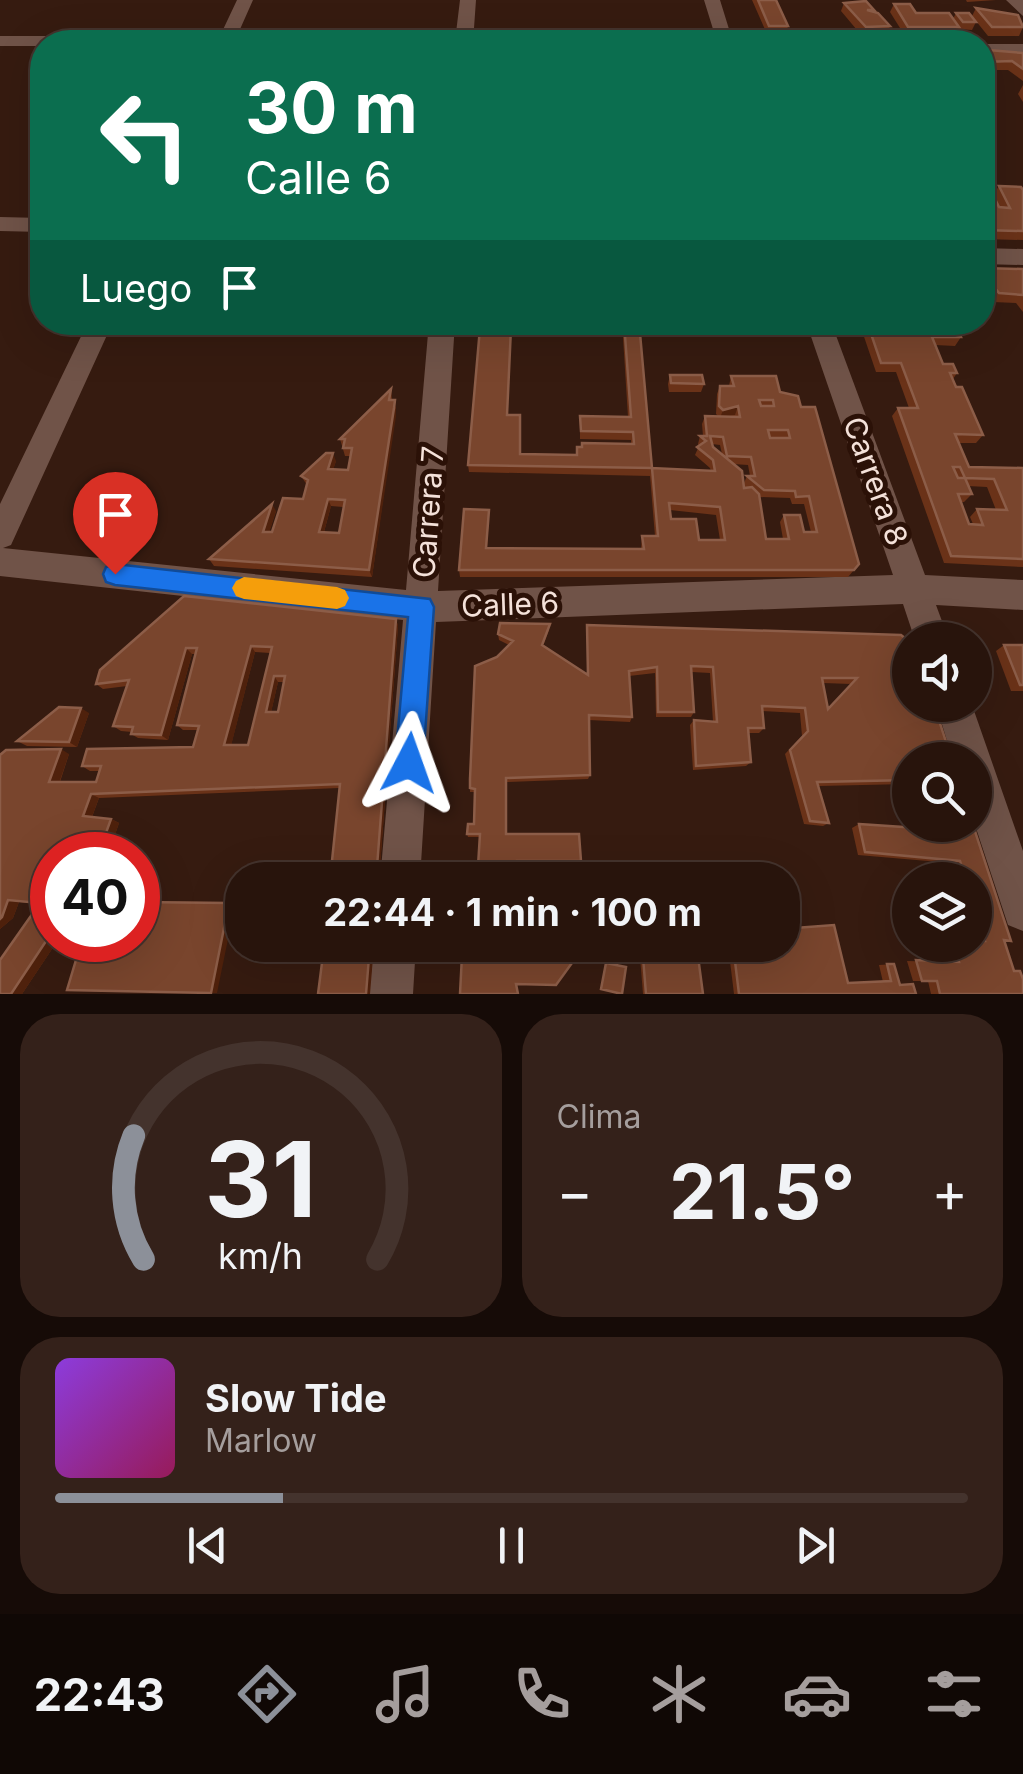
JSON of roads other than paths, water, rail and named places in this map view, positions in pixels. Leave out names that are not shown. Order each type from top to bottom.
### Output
[{"type":"street","points":[[231,30],[244,0]]},
{"type":"street","points":[[465,30],[468,0]]},
{"type":"street","points":[[712,0],[721,30]]},
{"type":"street","points":[[1014,0],[1023,11]]},
{"type":"street","points":[[0,40],[30,41]]},
{"type":"street","points":[[995,49],[1023,49]]},
{"type":"street","points":[[0,52],[30,52]]},
{"type":"street","points":[[0,224],[30,225]]},
{"type":"street","points":[[995,256],[1023,257]]},
{"type":"street","points":[[0,536],[95,335]]},
{"type":"street","name":"Carrera 7","points":[[401,862],[441,335]]},
{"type":"street","name":"Carrera 8","points":[[823,335],[926,622]]},
{"type":"street","name":"Calle 6","points":[[0,562],[421,607],[915,589],[1023,595]]},
{"type":"street","points":[[992,818],[1023,910]]},
{"type":"street","points":[[391,994],[394,962]]}]
